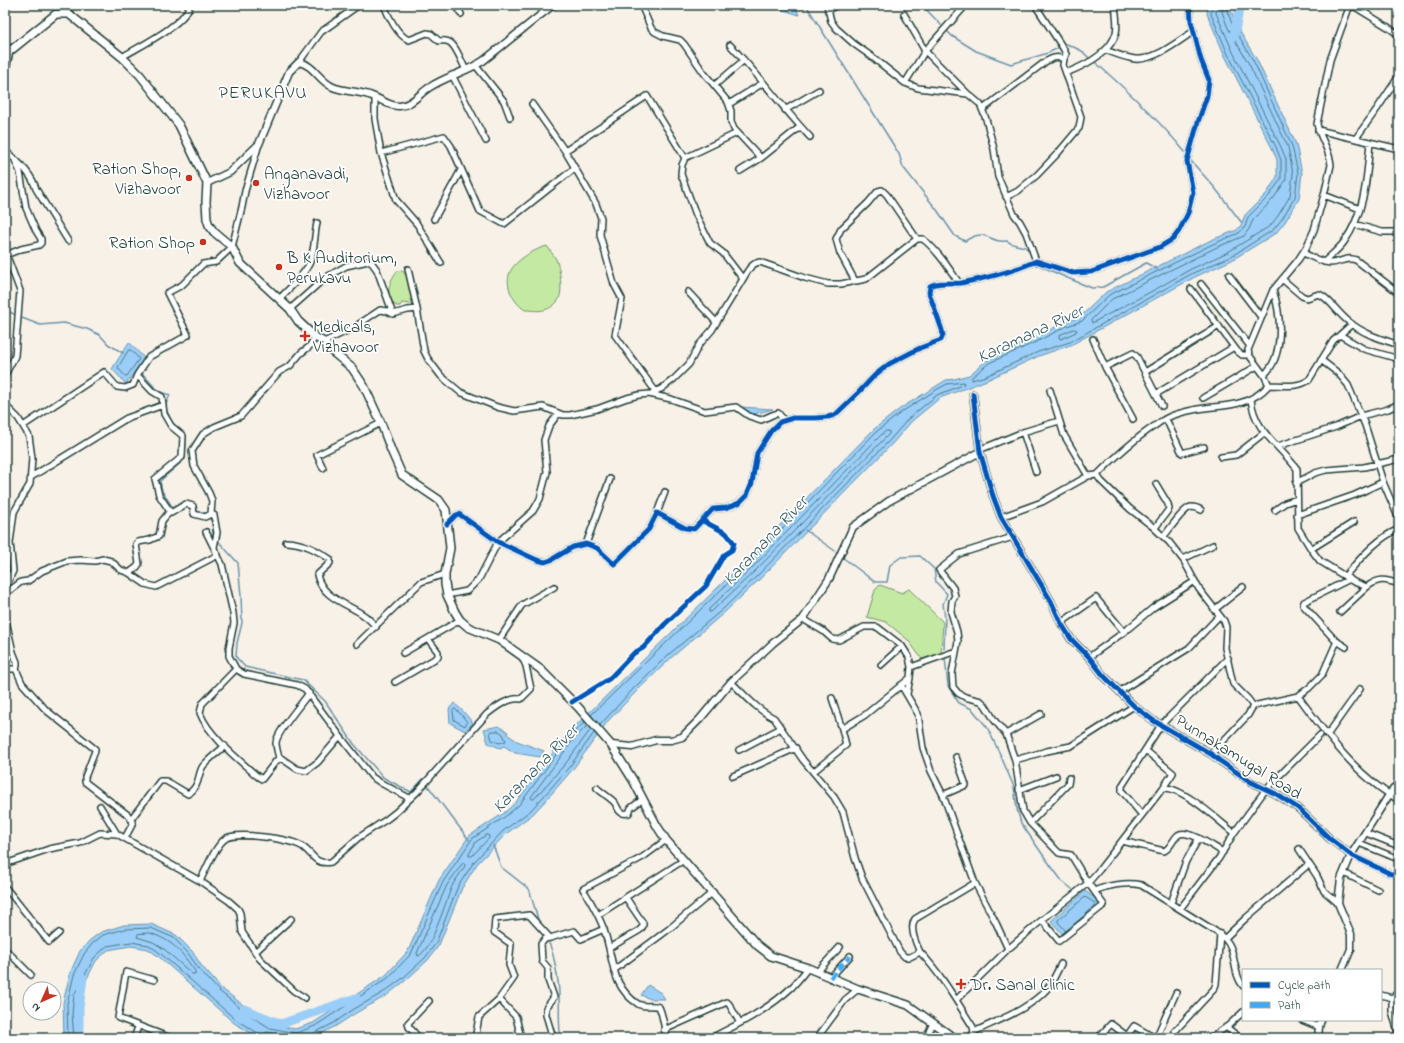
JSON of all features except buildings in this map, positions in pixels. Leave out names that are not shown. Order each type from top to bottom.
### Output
[{"type":"main road","points":[[8,48],[56,14],[69,14],[122,57],[140,75],[179,125],[207,183],[206,202],[207,219],[209,225],[214,232],[232,247],[240,264],[280,299],[315,337],[324,342],[335,354],[352,368],[364,386],[382,423],[391,450],[402,475],[439,500],[446,510],[450,548],[445,574],[445,584],[447,595],[460,620],[468,626],[500,640],[521,654],[540,669],[578,707],[611,745],[633,780],[666,840],[758,945],[772,956],[808,968],[858,989],[908,1005],[954,1038]]},
{"type":"street","points":[[122,57],[174,25],[186,14],[190,5]]},
{"type":"street","points":[[23,426],[104,372],[117,387],[125,388],[133,385],[139,372],[149,357],[188,334],[167,294],[182,285],[203,264],[216,262],[232,247],[245,191],[259,144],[289,72],[299,62],[321,32],[359,5]]},
{"type":"street","points":[[384,5],[392,21],[403,36],[409,40],[427,33],[431,34],[439,42],[450,42],[454,46],[466,70]]},
{"type":"street","points":[[456,5],[461,14]]},
{"type":"street","points":[[299,62],[306,64],[331,86],[375,97],[396,106],[408,104],[431,86],[452,75],[476,66],[492,55],[514,35],[553,5]]},
{"type":"street","points":[[641,5],[650,28],[663,36],[680,40],[729,104],[731,111],[731,122],[737,133],[761,158]]},
{"type":"street","points":[[827,5],[828,11],[836,28],[905,83],[918,88],[968,94]]},
{"type":"street","points":[[828,11],[837,5]]},
{"type":"street","points":[[905,83],[925,51],[966,5]]},
{"type":"street","points":[[1006,196],[1018,190],[1037,175],[1058,153],[1079,128],[1081,117],[1063,65],[1066,54],[1035,5]]},
{"type":"street","points":[[1066,73],[1092,61],[1105,50],[1113,40],[1116,32],[1115,5]]},
{"type":"street","points":[[657,513],[685,528],[694,529],[713,509],[726,508],[739,503],[747,495],[752,483],[757,453],[771,431],[780,422],[793,418],[828,417],[835,415],[874,375],[889,364],[920,348],[940,341],[943,337],[942,330],[929,293],[929,288],[937,284],[959,283],[1014,270],[1036,260],[1073,273],[1091,272],[1160,247],[1173,239],[1188,213],[1193,192],[1187,161],[1207,96],[1209,80],[1201,60],[1191,21],[1190,5]]},
{"type":"street","points":[[1269,385],[1264,375],[1249,355],[1249,345],[1273,290],[1303,253],[1314,230],[1331,165],[1330,157],[1318,130],[1317,124],[1330,60],[1342,26],[1351,5],[1398,32]]},
{"type":"street","points":[[904,14],[925,51],[980,104],[983,109],[994,149],[998,176],[1014,214],[1026,233],[1036,260]]},
{"type":"street","points":[[1105,50],[1135,59],[1144,59],[1171,46],[1194,31]]},
{"type":"street","points":[[730,45],[810,137]]},
{"type":"street","points":[[5,75],[8,48]]},
{"type":"street","points":[[983,109],[1045,62],[1054,57],[1064,59]]},
{"type":"street","points":[[715,85],[744,60]]},
{"type":"street","points":[[476,66],[504,101],[510,117]]},
{"type":"street","points":[[452,75],[486,141]]},
{"type":"street","points":[[1356,138],[1377,110],[1399,76]]},
{"type":"street","points":[[729,104],[763,83]]},
{"type":"street","points":[[785,110],[819,90]]},
{"type":"street","points":[[565,150],[647,96],[686,158]]},
{"type":"street","points":[[375,97],[375,119],[382,153],[396,200],[418,224],[441,263]]},
{"type":"street","points":[[532,104],[565,150],[596,204],[601,218],[600,235],[614,284],[622,299],[615,335],[656,392]]},
{"type":"street","points":[[740,171],[761,158],[800,126]]},
{"type":"street","points":[[1318,130],[1399,149]]},
{"type":"street","points":[[737,133],[686,158],[682,165],[682,174],[696,215],[710,243],[723,253],[743,279]]},
{"type":"street","points":[[382,153],[444,136],[451,146],[480,211],[504,224],[575,168]]},
{"type":"street","points":[[1324,262],[1339,248],[1354,224],[1360,209],[1367,180],[1370,142]]},
{"type":"street","points":[[207,183],[230,172],[259,144]]},
{"type":"street","points":[[5,151],[14,158],[34,180],[36,189],[68,241]]},
{"type":"street","points":[[5,375],[15,356],[20,291],[6,253],[40,245],[42,242],[26,208],[20,172],[14,158]]},
{"type":"street","points":[[434,218],[461,170]]},
{"type":"street","points":[[855,281],[840,253],[836,239],[841,229],[868,203],[878,191],[882,190],[886,194],[918,239]]},
{"type":"street","points":[[1324,195],[1360,209]]},
{"type":"street","points":[[280,299],[308,265],[314,247],[317,223]]},
{"type":"street","points":[[1354,224],[1382,232],[1399,232]]},
{"type":"street","points":[[408,268],[424,350],[428,359],[442,376],[460,392],[506,409],[520,411],[543,407],[553,410],[558,414],[570,415],[597,409],[627,398],[656,392],[674,379],[689,364],[699,345],[712,330],[752,264],[755,262],[760,262],[805,278],[828,284],[841,284],[866,278],[918,239],[923,239],[930,244],[946,263],[959,283]]},
{"type":"street","points":[[1303,253],[1324,262],[1335,263],[1346,258],[1352,258],[1399,293]]},
{"type":"street","points":[[290,309],[325,278],[346,266],[368,261],[372,263],[377,270],[393,314]]},
{"type":"street","points":[[1229,275],[1261,317]]},
{"type":"street","points":[[1282,279],[1306,298],[1320,294],[1352,324],[1368,335],[1399,345]]},
{"type":"street","points":[[1201,284],[1249,345]]},
{"type":"street","points":[[1191,288],[1234,347],[1242,355],[1249,355]]},
{"type":"street","points":[[1264,375],[1272,366],[1279,333],[1278,304],[1273,290]]},
{"type":"street","points":[[688,292],[716,322]]},
{"type":"street","points":[[324,342],[354,328],[380,310],[393,314],[404,310],[417,309]]},
{"type":"street","points":[[1269,385],[1291,386],[1305,383],[1312,377],[1333,341],[1352,324]]},
{"type":"street","points":[[1145,372],[1219,326]]},
{"type":"street","points":[[1340,335],[1364,349],[1399,359]]},
{"type":"street","points":[[170,511],[159,495],[155,479],[182,457],[203,434],[214,427],[241,416],[279,372],[290,366],[301,353],[309,347],[315,337]]},
{"type":"street","points":[[1093,338],[1105,367],[1133,419]]},
{"type":"street","points":[[1156,394],[1234,347]]},
{"type":"street","points":[[1105,367],[1133,353],[1145,372],[1162,406]]},
{"type":"street","points":[[1321,360],[1343,378],[1348,385],[1361,416],[1383,482],[1399,519]]},
{"type":"street","points":[[1203,398],[1257,366]]},
{"type":"street","points":[[139,372],[152,391],[162,397],[164,414],[171,426],[184,436],[194,466],[207,488],[212,501],[211,514],[214,515],[216,533],[214,547]]},
{"type":"street","points":[[1001,517],[1042,502],[1088,476],[1097,475],[1135,439],[1166,419],[1203,408],[1219,408],[1235,405],[1262,393],[1269,385]]},
{"type":"street","points":[[1050,390],[1064,435],[1088,476]]},
{"type":"street","points":[[649,394],[671,399],[705,411],[736,407],[749,416],[761,420],[778,413],[784,420]]},
{"type":"street","name":"Punnakamugal Road","points":[[973,394],[980,451],[993,496],[1001,517],[1051,601],[1061,623],[1071,639],[1134,706],[1146,716],[1211,754],[1251,782],[1276,794],[1298,808],[1330,839],[1351,855]]},
{"type":"street","points":[[1251,399],[1254,414],[1264,433],[1278,446],[1297,469],[1296,483],[1298,528],[1320,561],[1348,578],[1367,587]]},
{"type":"street","points":[[1278,446],[1399,404]]},
{"type":"street","points":[[5,405],[7,410],[18,418],[29,436],[32,458],[30,484],[14,512],[10,543],[13,571],[5,589]]},
{"type":"street","points":[[31,477],[127,418],[163,405]]},
{"type":"street","points":[[447,595],[467,591],[479,579],[498,542],[533,511],[540,498],[547,472],[544,440],[549,426],[558,414]]},
{"type":"street","points":[[1166,419],[1182,453],[1204,447]]},
{"type":"street","points":[[611,745],[632,747],[651,741],[662,739],[671,740],[682,737],[700,719],[731,682],[773,643],[803,619],[829,579],[853,527],[889,501],[980,451],[1023,432],[1059,421]]},
{"type":"street","points":[[323,468],[317,455],[382,423]]},
{"type":"street","points":[[1023,432],[1036,472]]},
{"type":"street","points":[[1220,457],[1236,455],[1264,433]]},
{"type":"street","points":[[1296,483],[1315,473],[1326,470],[1364,468],[1399,459]]},
{"type":"street","points":[[1097,475],[1101,481],[1130,509],[1164,536],[1183,559],[1214,610],[1224,621],[1226,627],[1225,648],[1233,684],[1253,706]]},
{"type":"street","points":[[586,544],[610,479]]},
{"type":"street","points":[[1297,515],[1355,495],[1383,482]]},
{"type":"street","points":[[1155,528],[1169,509],[1168,504],[1156,484]]},
{"type":"street","points":[[447,524],[459,514],[498,542],[536,560],[545,562],[573,547],[586,544],[597,548],[614,564],[648,529],[657,513],[665,492]]},
{"type":"street","points":[[1275,510],[1285,503],[1297,500]]},
{"type":"street","points":[[170,511],[171,513],[186,504],[193,506],[194,514],[205,517],[211,514]]},
{"type":"street","points":[[1164,536],[1184,512],[1195,507],[1201,510]]},
{"type":"street","points":[[129,573],[138,564],[136,544],[138,542],[150,540],[159,536],[162,521],[170,511]]},
{"type":"street","points":[[1311,549],[1354,522]]},
{"type":"street","points":[[1346,647],[1337,641],[1303,605],[1304,602],[1348,578],[1360,559],[1380,541],[1399,529]]},
{"type":"street","points":[[206,532],[222,564],[233,613],[233,628],[228,648],[229,656],[236,669],[247,675],[297,685],[305,689],[372,776],[381,783],[409,798]]},
{"type":"street","points":[[1013,537],[965,551],[952,558],[939,570],[953,588],[955,596],[951,606],[958,641],[952,674],[952,682],[955,690],[965,697],[981,701],[1006,734],[1015,760],[1023,811],[1030,822],[1059,853],[1071,855],[1088,883],[1104,905],[1059,941],[1042,920]]},
{"type":"street","points":[[286,542],[304,545],[316,550],[330,559],[330,563],[317,575],[320,584],[326,592],[363,614],[376,627]]},
{"type":"street","points":[[1183,559],[1213,545]]},
{"type":"street","points":[[5,594],[21,582],[28,581],[42,571],[67,561],[95,561],[103,559],[110,561],[145,584],[156,587],[218,555]]},
{"type":"street","points":[[357,644],[421,582],[445,574]]},
{"type":"street","points":[[1340,612],[1374,581],[1382,580],[1399,584]]},
{"type":"street","points":[[1089,657],[1124,632],[1154,607],[1195,581]]},
{"type":"street","points":[[500,640],[522,605],[554,587]]},
{"type":"street","points":[[1214,610],[1243,587]]},
{"type":"street","points":[[1061,623],[1096,598],[1124,632]]},
{"type":"street","points":[[5,616],[13,652],[18,666],[16,668],[22,683],[46,710],[95,749],[85,777],[85,782],[128,815],[131,819],[133,823],[125,838]]},
{"type":"street","points":[[1120,691],[1188,648],[1219,616]]},
{"type":"street","points":[[803,619],[824,631],[832,639],[839,640],[864,627],[877,627],[902,646],[909,657],[911,667],[907,694]]},
{"type":"street","points":[[403,653],[460,620]]},
{"type":"street","points":[[395,682],[438,657],[438,652],[428,639]]},
{"type":"street","points":[[1253,706],[1298,696],[1309,688],[1322,674],[1337,641]]},
{"type":"street","points":[[881,665],[902,646]]},
{"type":"street","points":[[911,667],[956,651]]},
{"type":"street","points":[[200,881],[219,846],[226,839],[233,836],[248,836],[296,842],[304,847],[319,861],[326,863],[331,862],[358,838],[387,820],[422,786],[487,714],[499,706],[516,698],[521,699],[531,689],[526,666],[521,654]]},
{"type":"street","points":[[1141,814],[1122,791],[1122,786],[1161,725],[1228,658]]},
{"type":"street","points":[[6,671],[8,669],[16,668]]},
{"type":"street","points":[[236,669],[202,704],[200,709],[202,718],[225,746],[262,779],[279,758]]},
{"type":"street","points":[[842,729],[865,715],[910,678]]},
{"type":"street","points":[[731,682],[768,715],[774,718],[803,760],[834,797],[843,812],[862,878],[900,952],[905,957],[910,957],[920,952]]},
{"type":"street","points":[[901,685],[918,714],[923,748],[931,771],[944,795],[975,883],[1008,949]]},
{"type":"street","points":[[1328,734],[1360,689]]},
{"type":"street","points":[[279,758],[276,740],[309,694]]},
{"type":"street","points":[[1298,696],[1328,734],[1363,773],[1389,795],[1399,800]]},
{"type":"street","points":[[813,772],[846,745],[832,698]]},
{"type":"street","points":[[1015,760],[1071,746],[1134,706]]},
{"type":"street","points":[[1211,754],[1248,716],[1253,706]]},
{"type":"street","points":[[1006,734],[1041,714]]},
{"type":"street","points":[[739,750],[781,728]]},
{"type":"street","points":[[1180,909],[1223,852],[1234,833],[1266,789],[1320,735]]},
{"type":"street","points":[[279,758],[297,769],[306,771],[318,762],[340,736]]},
{"type":"street","points":[[131,819],[160,781],[166,781],[188,794],[191,792],[199,780],[203,766],[225,746]]},
{"type":"street","points":[[733,776],[796,748]]},
{"type":"street","points":[[956,1000],[1008,949],[1088,883],[1163,788],[1173,773],[1145,750]]},
{"type":"street","points":[[944,795],[966,785],[956,757]]},
{"type":"street","points":[[1019,790],[1056,776]]},
{"type":"street","points":[[1030,822],[1068,784],[1069,778]]},
{"type":"street","points":[[1338,903],[1342,879],[1351,855],[1389,795],[1399,782]]},
{"type":"street","points":[[1163,788],[1168,787],[1189,798],[1234,833]]},
{"type":"street","points":[[597,788],[615,804],[617,810],[621,813],[629,813],[630,808],[643,799]]},
{"type":"street","points":[[100,806],[117,834]]},
{"type":"street","points":[[1122,841],[1164,851],[1177,836],[1182,833],[1199,838],[1223,852]]},
{"type":"street","points":[[1366,833],[1399,846]]},
{"type":"street","points":[[5,864],[48,849],[80,843],[100,834],[117,834],[200,881],[229,901],[238,909],[242,932],[260,960],[276,976],[305,998]]},
{"type":"street","points":[[1171,903],[1186,861],[1199,838]]},
{"type":"street","points":[[666,840],[643,857],[583,889],[598,914],[604,929],[618,983],[628,997],[640,1005],[659,1007],[664,1030],[668,1038]]},
{"type":"street","points":[[1359,842],[1396,858]]},
{"type":"street","points":[[1299,849],[1324,891],[1338,903],[1350,934],[1351,949],[1342,969]]},
{"type":"street","points":[[1351,855],[1391,874]]},
{"type":"street","points":[[598,914],[626,898],[684,860]]},
{"type":"street","points":[[1225,938],[1309,864]]},
{"type":"street","points":[[1344,873],[1378,890]]},
{"type":"street","points":[[974,1032],[956,1000],[920,952],[912,925],[915,919],[975,883]]},
{"type":"street","points":[[1094,891],[1112,886],[1141,885],[1220,934],[1230,945],[1239,981],[1242,985]]},
{"type":"street","points":[[5,887],[49,942],[59,933]]},
{"type":"street","points":[[614,970],[669,929],[713,892]]},
{"type":"street","points":[[609,948],[640,930],[643,926],[643,923],[626,898]]},
{"type":"street","points":[[477,1038],[476,1034],[479,1017],[499,999],[514,978],[509,965],[511,944],[494,932],[495,919],[529,916],[537,922],[550,938]]},
{"type":"street","points":[[255,952],[291,919]]},
{"type":"street","points":[[553,1038],[546,1015],[546,1008],[554,997],[548,980],[548,968],[542,961],[540,949],[541,944],[545,939],[574,931],[581,939],[604,929]]},
{"type":"street","points":[[1175,1031],[1214,989],[1216,984],[1220,934]]},
{"type":"street","points":[[817,972],[840,947]]},
{"type":"street","points":[[5,949],[31,975]]},
{"type":"street","points":[[830,978],[850,956]]},
{"type":"street","points":[[969,1038],[974,1032],[1020,1009],[1039,996],[1052,982],[1061,964]]},
{"type":"street","points":[[711,1038],[740,1024],[776,1000],[792,986],[808,968]]},
{"type":"street","points":[[154,980],[126,972],[118,1018],[171,1038]]},
{"type":"street","points":[[817,1038],[845,1000],[858,989]]},
{"type":"street","points":[[1399,991],[1392,998],[1392,1011],[1399,1036]]},
{"type":"street","points":[[1098,1038],[1111,1024],[1127,1036],[1134,1026],[1156,1038],[1176,993]]},
{"type":"street","points":[[1382,994],[1392,998]]},
{"type":"street","points":[[499,999],[516,1017],[521,1038]]},
{"type":"street","points":[[419,1038],[409,1028],[408,1023],[429,1001]]},
{"type":"street","points":[[664,1030],[727,1002],[740,1024]]},
{"type":"street","points":[[1211,1038],[1242,1013]]},
{"type":"street","points":[[1304,1021],[1319,1027]]},
{"type":"street","points":[[1318,1038],[1321,1021]]},
{"type":"street","points":[[926,1038],[933,1023]]},
{"type":"street","points":[[134,1038],[138,1026]]},
{"type":"street","points":[[1226,1027],[1240,1038]]},
{"type":"green space","points":[[547,246],[556,259],[559,268],[561,285],[559,299],[552,306],[544,310],[525,310],[517,303],[511,294],[508,277],[516,263],[521,259]]},
{"type":"green space","points":[[402,270],[413,285],[418,296],[415,302],[410,304],[402,303],[400,306],[396,306],[390,298],[389,289],[397,271]]},
{"type":"green space","points":[[880,585],[902,593],[909,589],[943,622],[941,653],[922,659],[908,640],[886,622],[867,617],[875,590]]},
{"type":"water","points":[[770,5],[795,5],[799,15],[771,6]]},
{"type":"water","points":[[1208,5],[1233,5],[1231,10],[1236,25],[1257,60],[1296,144],[1302,173],[1299,199],[1285,222],[1276,233],[1232,260],[1195,277],[1071,345],[1039,356],[987,380],[940,398],[912,421],[892,444],[761,578],[725,612],[671,658],[636,692],[608,721],[573,769],[547,799],[533,814],[506,834],[477,864],[462,888],[439,945],[428,960],[386,996],[313,1038],[259,1038],[234,1023],[158,956],[148,949],[131,946],[108,950],[96,961],[78,996],[76,1014],[78,1038],[64,1038],[63,1003],[70,973],[80,951],[90,940],[101,932],[124,925],[151,924],[176,935],[192,951],[201,965],[221,988],[251,1011],[273,1024],[295,1029],[313,1023],[386,975],[408,951],[439,880],[469,836],[504,813],[516,802],[567,734],[744,562],[874,429],[901,408],[946,380],[969,375],[987,360],[1065,322],[1080,317],[1106,292],[1211,240],[1237,230],[1245,215],[1267,193],[1277,177],[1277,160],[1225,56],[1207,14]]},
{"type":"water","points":[[129,342],[144,358],[126,384],[112,369]]},
{"type":"water","points":[[740,407],[773,409],[750,415]]},
{"type":"water","points":[[454,703],[473,723],[465,731],[450,723],[449,709]]},
{"type":"water","points":[[499,726],[517,741],[544,751],[540,757],[515,753],[504,746],[500,748],[488,743],[484,729]]},
{"type":"water","points":[[1085,891],[1103,904],[1065,937],[1051,921]]},
{"type":"water","points":[[648,985],[661,993],[665,999],[650,999],[641,995]]},
{"type":"waterway","points":[[806,5],[899,154],[903,167],[937,210],[955,236],[965,241],[978,235],[983,235],[995,240],[1007,241],[1024,247],[1030,252]]},
{"type":"waterway","points":[[922,5],[941,25]]},
{"type":"waterway","name":"Karamana River","points":[[1234,36],[1240,5]]},
{"type":"waterway","points":[[947,31],[952,36],[976,51],[1011,64],[1048,53],[1058,48]]},
{"type":"waterway","points":[[1066,44],[1082,51],[1089,58]]},
{"type":"waterway","points":[[1096,63],[1120,84],[1164,128],[1185,152]]},
{"type":"waterway","points":[[1191,161],[1215,188],[1242,223]]},
{"type":"waterway","points":[[1038,265],[1092,288],[1103,287],[1146,263],[1157,269]]},
{"type":"waterway","points":[[5,310],[14,314]]},
{"type":"waterway","points":[[22,318],[40,325],[64,323],[87,329],[100,335],[108,344],[123,353]]},
{"type":"waterway","points":[[141,372],[158,391],[170,395],[165,406]]},
{"type":"waterway","points":[[166,409],[172,422],[182,432]]},
{"type":"waterway","points":[[185,435],[185,459],[160,481],[162,491],[173,508],[186,501],[193,503],[198,512],[205,513]]},
{"type":"waterway","points":[[210,519],[212,522],[213,534]]},
{"type":"waterway","points":[[805,530],[838,553]]},
{"type":"waterway","points":[[219,542],[238,563],[242,623],[237,643],[236,657],[245,667],[303,680],[325,701],[354,744],[384,778],[411,792],[423,779]]},
{"type":"waterway","points":[[842,557],[875,582],[887,582],[890,565],[901,557],[920,556],[934,569],[936,582],[947,594],[943,604],[945,618],[944,649]]},
{"type":"waterway","points":[[945,658],[948,686],[959,703],[972,709],[987,727],[1000,754],[1014,787],[1017,809],[1021,823],[1062,881],[1072,889]]},
{"type":"waterway","points":[[428,786],[469,840]]},
{"type":"waterway","points":[[493,845],[501,867],[529,889],[538,919]]},
{"type":"waterway","points":[[549,943],[558,983],[561,1038]]},
{"type":"waterway","name":"Karamana River","points":[[79,1038],[79,1008],[83,978]]},
{"type":"waterway","points":[[1395,999],[1399,996]]},
{"type":"waterway","name":"Karamana River","points":[[244,1009],[281,1024],[356,998]]},
{"type":"marked path","points":[[830,978],[850,956]]},
{"type":"cycle path","points":[[447,524],[459,514],[498,542],[537,560],[545,562],[573,547],[586,544],[597,548],[614,564],[649,529],[657,513],[685,528],[694,529],[713,509],[726,508],[739,503],[747,495],[752,483],[757,453],[771,431],[780,422],[793,418],[815,418],[835,415],[875,375],[889,364],[920,348],[941,340],[943,335],[942,330],[929,293],[930,286],[941,283],[961,283],[990,277],[1036,261],[1073,273],[1091,272],[1160,247],[1173,239],[1188,213],[1193,192],[1187,161],[1207,96],[1209,80],[1201,60],[1191,21],[1190,5]]},
{"type":"cycle path","points":[[973,394],[980,452],[1001,517],[1051,601],[1061,623],[1071,639],[1089,657],[1103,675],[1134,706],[1154,721],[1211,754],[1251,782],[1276,794],[1298,808],[1330,839],[1351,855],[1391,874]]},
{"type":"cycle path","points":[[572,702],[609,679],[634,653],[643,648],[665,624],[706,586],[724,555],[732,550],[734,543],[726,533],[703,521]]},
{"type":"place","name":"Ration Shop, Vizhavoor","points":[[189,178]]},
{"type":"place","name":"Anganavadi, Vizhavoor","points":[[256,183]]},
{"type":"place","name":"Ration Shop","points":[[203,242]]},
{"type":"place","name":"B K Auditorium, Perukavu","points":[[279,267]]},
{"type":"place","name":"Medicals, Vizhavoor","points":[[305,336]]},
{"type":"place","name":"Dr. Sanal Clinic","points":[[961,984]]},
{"type":"district","name":"PERUKAVU","points":[[263,92]]}]
